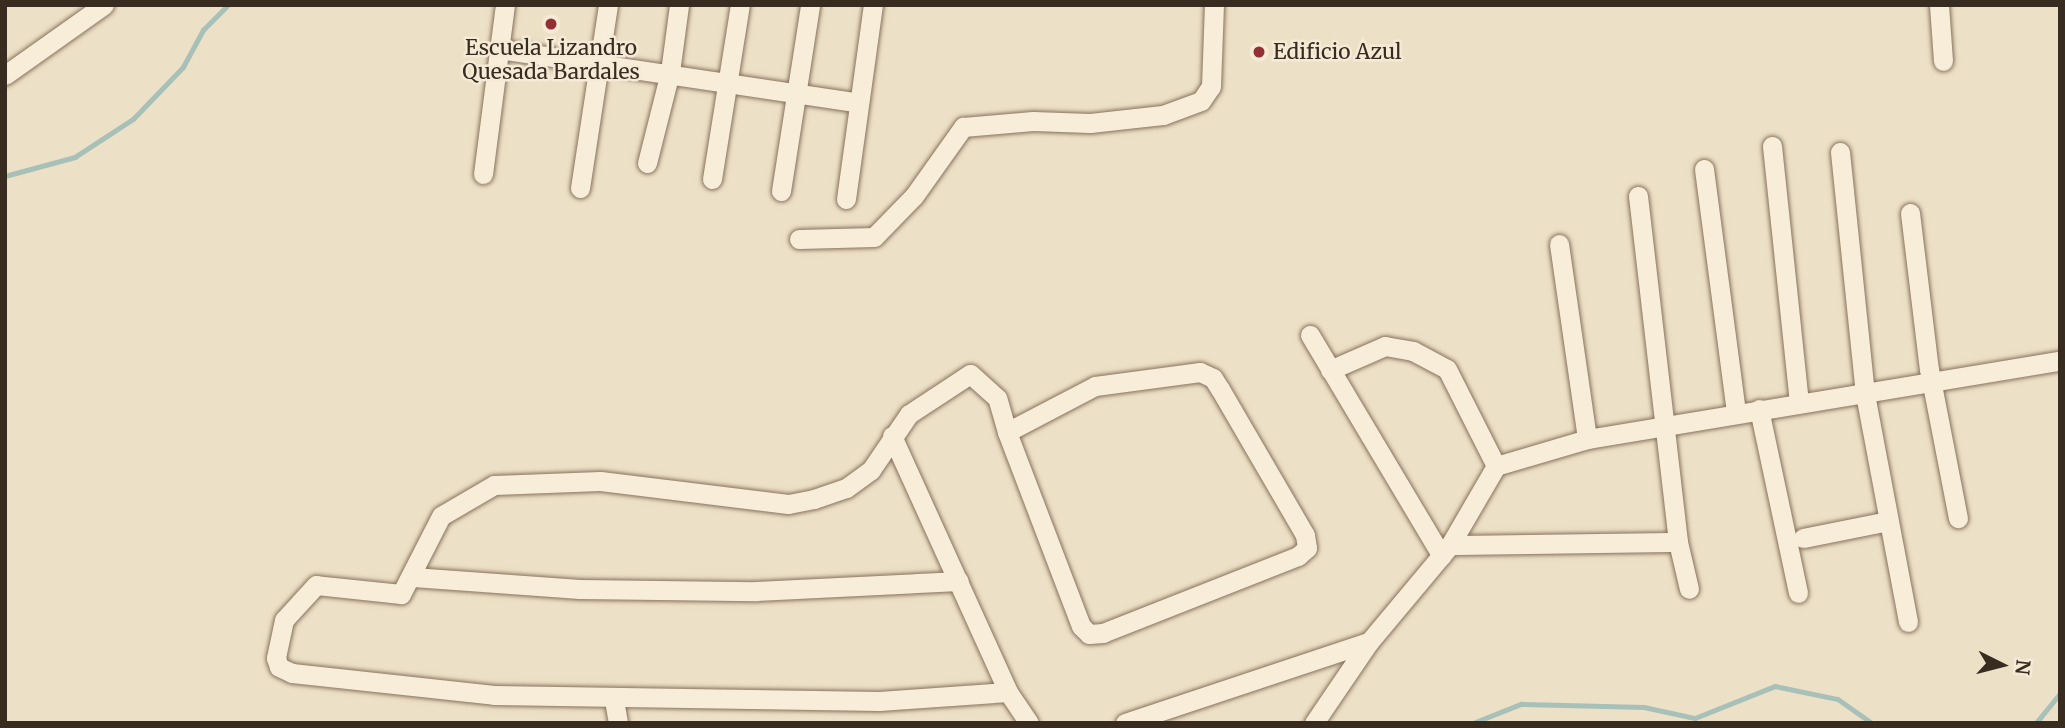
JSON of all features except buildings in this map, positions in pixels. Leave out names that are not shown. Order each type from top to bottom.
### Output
[{"type":"street","points":[[5,75],[104,5]]},
{"type":"street","points":[[483,174],[505,5]]},
{"type":"street","points":[[580,188],[608,5]]},
{"type":"street","points":[[647,163],[670,72],[679,5]]},
{"type":"street","points":[[712,179],[740,5]]},
{"type":"street","points":[[782,191],[810,5]]},
{"type":"street","points":[[846,199],[873,5]]},
{"type":"street","points":[[799,239],[873,237],[914,196],[963,127],[1033,121],[1090,123],[1163,115],[1201,101],[1211,86],[1214,5]]},
{"type":"street","points":[[1939,5],[1943,61]]},
{"type":"street","points":[[499,49],[728,80],[859,103]]},
{"type":"street","points":[[1772,145],[1799,404]]},
{"type":"street","points":[[1840,152],[1865,394],[1908,622]]},
{"type":"street","points":[[1704,169],[1736,412]]},
{"type":"street","points":[[1638,196],[1668,425],[1678,541],[1689,589]]},
{"type":"street","points":[[1910,213],[1931,382],[1958,518]]},
{"type":"street","points":[[1559,244],[1587,439]]},
{"type":"street","points":[[1310,335],[1329,370],[1446,550]]},
{"type":"street","points":[[1329,370],[1385,346],[1413,351],[1447,369],[1496,466]]},
{"type":"street","points":[[1314,723],[1369,642],[1446,550],[1496,466],[1587,439],[1736,412],[1865,394],[2060,361]]},
{"type":"street","points":[[1007,432],[1095,386],[1200,372],[1213,378],[1305,536],[1307,548],[1129,623],[1089,634],[1081,626],[1007,432],[997,398],[970,374],[909,414],[871,470],[846,488],[788,504],[600,481],[494,485],[441,516],[413,577],[401,594],[388,596],[316,585],[284,621],[277,643],[279,667],[292,673],[494,695],[614,700],[879,701],[1008,692]]},
{"type":"street","points":[[1759,409],[1798,593]]},
{"type":"street","points":[[892,436],[1008,692],[1028,723]]},
{"type":"street","points":[[1802,538],[1888,521]]},
{"type":"street","points":[[1446,550],[1678,541]]},
{"type":"street","points":[[413,577],[580,589],[756,591],[959,581]]},
{"type":"street","points":[[1125,723],[1369,642]]},
{"type":"street","points":[[614,700],[618,723]]},
{"type":"waterway","points":[[5,176],[75,157],[133,119],[183,67],[203,30],[228,5]]},
{"type":"waterway","points":[[1473,723],[1521,704],[1644,707],[1695,718],[1775,686],[1838,699],[1872,723]]},
{"type":"waterway","points":[[2036,723],[2060,693]]},
{"type":"place","name":"Escuela Lizandro Quesada Bardales","points":[[551,24]]},
{"type":"place","name":"Edificio Azul","points":[[1259,52]]}]
